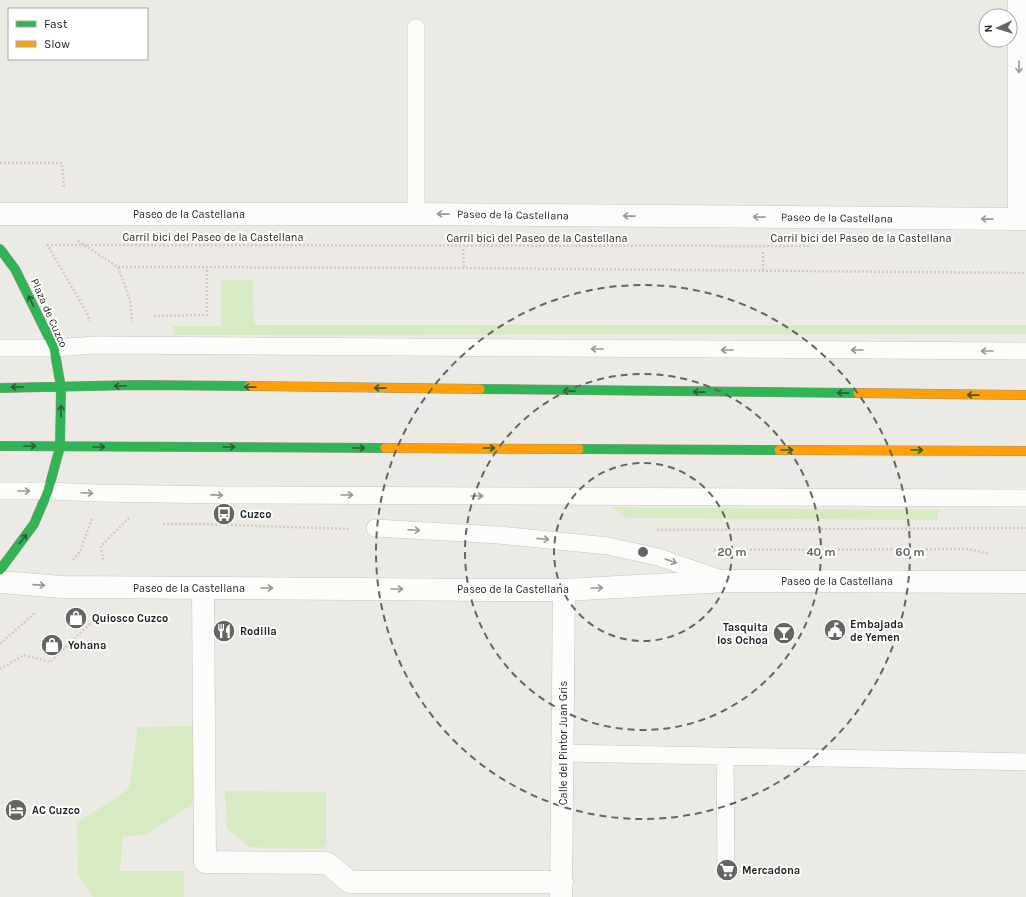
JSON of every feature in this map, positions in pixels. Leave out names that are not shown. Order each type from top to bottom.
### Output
[{"type":"main road","name":"Plaza de Cuzco","points":[[0,249],[15,269],[54,348],[61,387],[60,446],[48,491],[34,524],[0,570]]},
{"type":"main road","points":[[0,388],[136,385],[1026,395]]},
{"type":"main road","points":[[0,446],[1026,451]]},
{"type":"street","points":[[1019,0],[1023,219]]},
{"type":"street","name":"Paseo de la Castellana","points":[[0,214],[416,214],[1023,219]]},
{"type":"street","name":"Paseo de la Castellana","points":[[0,582],[106,587],[564,590],[726,581],[1026,582]]},
{"type":"street","points":[[203,588],[205,862],[327,863],[350,882],[562,890]]},
{"type":"street","name":"Calle del Pintor Juan Gris","points":[[562,890],[564,590]]},
{"type":"lane","points":[[416,28],[416,214]]},
{"type":"lane","points":[[0,348],[54,348],[96,345],[1026,352]]},
{"type":"lane","points":[[0,491],[224,495],[1026,498]]},
{"type":"lane","points":[[375,528],[499,535],[608,546],[658,556],[726,581]]},
{"type":"lane","points":[[562,753],[1026,762]]},
{"type":"lane","points":[[725,756],[726,868]]},
{"type":"path","points":[[0,163],[62,163],[66,214]]},
{"type":"path","points":[[25,214],[47,245],[88,315],[91,325]]},
{"type":"path","name":"Carril bici del Paseo de la Castellana","points":[[47,245],[817,246]]},
{"type":"path","points":[[463,250],[464,268]]},
{"type":"path","points":[[763,250],[763,270]]},
{"type":"path","points":[[118,267],[464,268],[1026,273]]},
{"type":"path","points":[[154,316],[207,315],[207,267]]},
{"type":"path","points":[[72,562],[80,552],[94,511]]},
{"type":"path","points":[[101,546],[134,514]]},
{"type":"path","points":[[163,524],[198,524]]},
{"type":"path","points":[[661,531],[1026,528]]},
{"type":"path","points":[[0,669],[24,655],[50,662],[96,618],[97,606],[106,587]]},
{"type":"path","points":[[0,644],[41,608]]},
{"type":"green space","points":[[221,280],[253,280],[254,325],[1026,325],[1026,334],[173,335],[173,326],[221,326]]},
{"type":"green space","points":[[612,507],[938,510],[938,520],[626,518]]},
{"type":"green space","points":[[199,726],[200,790],[193,804],[146,835],[123,836],[120,871],[184,871],[184,897],[93,897],[78,875],[77,823],[129,789],[138,727]]},
{"type":"green space","points":[[225,791],[326,792],[326,845],[322,849],[249,847],[227,829]]},
{"type":"traffic: fast","points":[[0,249],[15,269],[54,348],[61,387],[60,447],[48,491],[34,524],[0,570]]},
{"type":"traffic: fast","points":[[0,388],[136,385],[249,386]]},
{"type":"traffic: fast","points":[[480,389],[858,393]]},
{"type":"traffic: fast","points":[[0,446],[385,448]]},
{"type":"traffic: fast","points":[[579,449],[779,450]]},
{"type":"traffic: slow","points":[[249,386],[480,389]]},
{"type":"traffic: slow","points":[[858,393],[1026,395]]},
{"type":"traffic: slow","points":[[385,448],[579,449]]},
{"type":"traffic: slow","points":[[779,450],[1026,451]]},
{"type":"place","name":"Cuzco","points":[[224,514]]},
{"type":"place","name":"Quiosco Cuzco","points":[[76,618]]},
{"type":"place","name":"Embajada de Yemen","points":[[835,630]]},
{"type":"place","name":"Rodilla","points":[[224,631]]},
{"type":"place","name":"Tasquita los Ochoa","points":[[784,633]]},
{"type":"place","name":"Yohana","points":[[52,645]]},
{"type":"place","name":"AC Cuzco","points":[[16,810]]},
{"type":"place","name":"Mercadona","points":[[727,870]]}]
